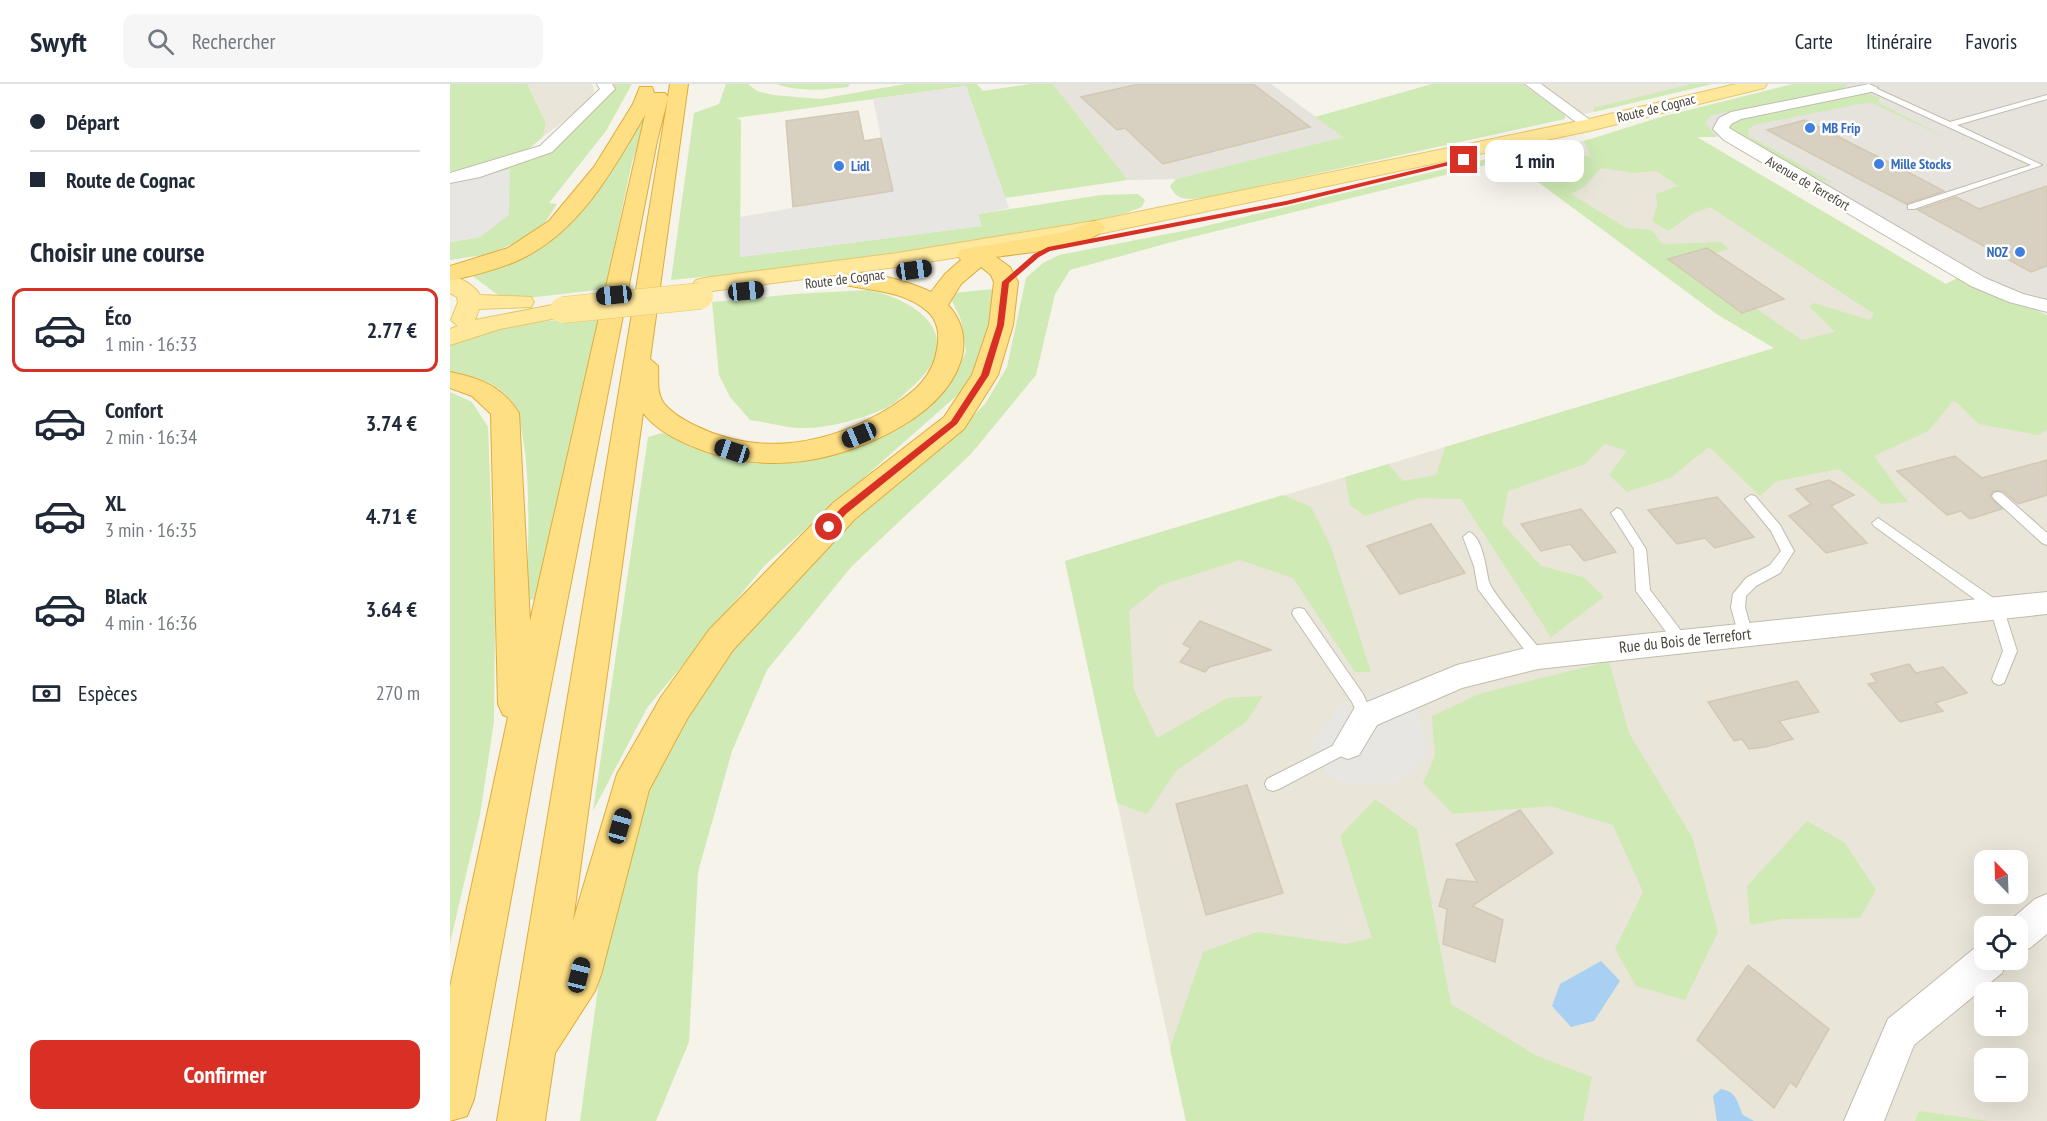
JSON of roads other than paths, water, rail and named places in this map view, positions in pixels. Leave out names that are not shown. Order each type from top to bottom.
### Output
[{"type":"highway","points":[[450,274],[516,253],[547,234],[569,213],[602,171],[642,104],[648,84]]},
{"type":"highway","points":[[450,1098],[518,756],[647,141],[663,84]]},
{"type":"highway","points":[[521,1121],[679,84]]},
{"type":"highway","points":[[1006,282],[1021,266],[1048,249]]},
{"type":"highway","points":[[532,1048],[579,975],[631,786],[674,708],[721,640],[844,511],[954,423],[985,375],[1001,325],[1006,282],[1002,272],[992,263],[968,255],[946,285],[936,305]]},
{"type":"highway","points":[[641,345],[646,368],[645,390],[657,412],[677,429],[732,451],[784,454],[844,442],[874,429],[920,399],[935,385],[946,367],[952,348],[950,330],[936,305],[891,286],[849,279]]},
{"type":"highway","points":[[450,380],[480,387],[494,398],[505,413],[518,756]]},
{"type":"main road","name":"Route de Cognac","points":[[450,336],[495,322],[566,305],[849,279],[1589,124],[1758,84]]},
{"type":"main road","name":"Route de Cognac","points":[[702,291],[968,255],[1048,249],[1286,203],[1515,147],[1589,124]]},
{"type":"main road","points":[[450,282],[468,294],[470,302],[468,314],[450,336]]},
{"type":"main road","name":"Route de Cognac","points":[[470,302],[566,305]]},
{"type":"street","points":[[450,178],[474,173],[546,149],[608,89],[604,84]]},
{"type":"street","points":[[1532,84],[1589,124]]},
{"type":"street","name":"Avenue de Terrefort","points":[[1867,86],[1736,115],[1724,121],[1721,129],[1730,137],[1978,282],[2016,298],[2047,306]]},
{"type":"street","name":"Rue du Bois de Terrefort","points":[[1366,716],[1457,677],[1538,657],[1745,633],[2047,603]]},
{"type":"street","points":[[1348,745],[1366,716]]},
{"type":"street","points":[[2028,927],[2047,911]]},
{"type":"street","points":[[1864,1121],[1901,1032],[1977,970]]},
{"type":"lane","points":[[1867,86],[2043,164]]},
{"type":"lane","points":[[1950,124],[2047,97]]},
{"type":"lane","points":[[1911,207],[2043,164]]},
{"type":"lane","points":[[1998,496],[2047,540]]},
{"type":"lane","points":[[1745,633],[1738,607],[1740,594],[1751,582],[1775,569],[1788,550],[1776,528],[1751,499]]},
{"type":"lane","points":[[1617,513],[1640,549],[1643,591],[1680,640]]},
{"type":"lane","points":[[1878,523],[1997,608],[2010,651],[1999,679]]},
{"type":"lane","points":[[1470,537],[1481,566],[1483,585],[1538,657]]},
{"type":"lane","points":[[1299,613],[1358,698],[1366,716]]},
{"type":"lane","points":[[1273,784],[1348,745]]},
{"type":"water","points":[[1601,961],[1620,981],[1594,1021],[1571,1027],[1552,1006],[1560,984]]},
{"type":"water","points":[[1721,1089],[1734,1095],[1743,1115],[1754,1121],[1717,1121],[1713,1096]]},
{"type":"place","name":"MB Frip","points":[[1810,128]]},
{"type":"place","name":"Mille Stocks","points":[[1879,164]]},
{"type":"place","name":"Lidl","points":[[839,166]]},
{"type":"place","name":"NOZ","points":[[2020,252]]}]
